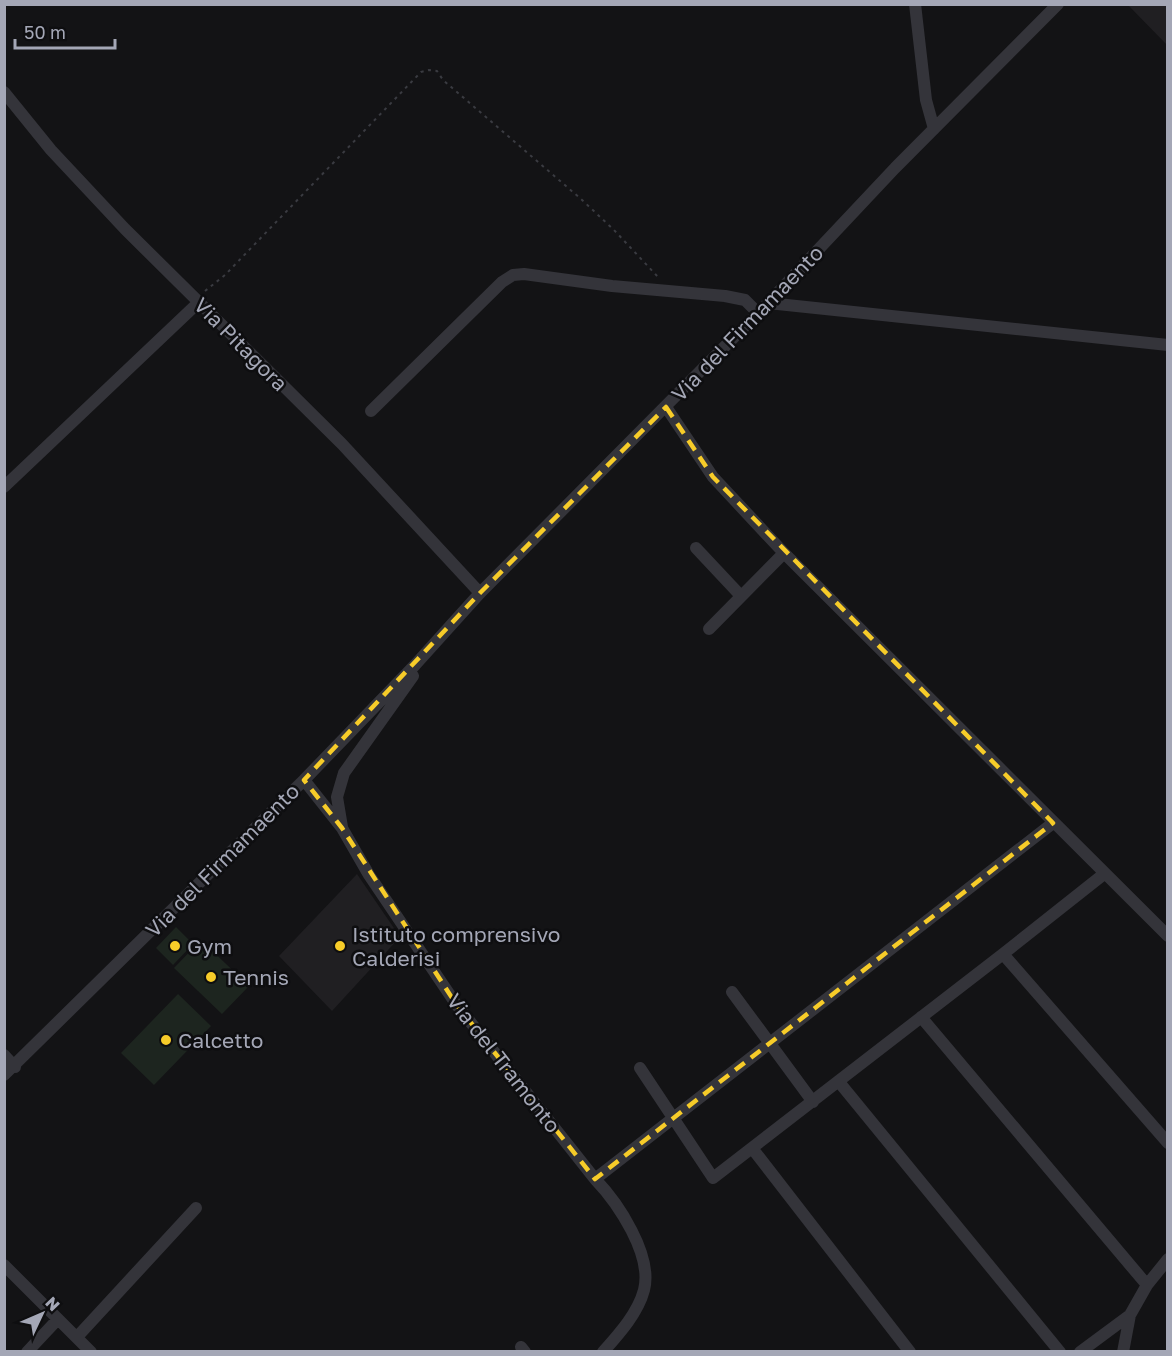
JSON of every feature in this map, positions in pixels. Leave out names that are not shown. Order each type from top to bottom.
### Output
[{"type":"street","points":[[915,4],[926,100],[934,129]]},
{"type":"street","name":"Via del Firmamaento","points":[[4,1075],[304,780],[480,593],[666,407],[895,168],[1058,4]]},
{"type":"street","name":"Via Pitagora","points":[[4,92],[58,158],[125,229],[342,444],[480,593]]},
{"type":"street","points":[[371,411],[502,282],[513,275],[524,274],[612,286],[725,296],[745,300],[758,313]]},
{"type":"street","points":[[4,487],[197,301]]},
{"type":"street","points":[[768,303],[1167,345]]},
{"type":"street","points":[[666,407],[713,477],[784,553],[1167,936]]},
{"type":"street","points":[[696,548],[741,596]]},
{"type":"street","points":[[709,629],[784,553]]},
{"type":"street","name":"Via del Firmamaento","points":[[342,828],[337,797],[344,773],[437,641]]},
{"type":"street","name":"Via del Tramonto","points":[[304,780],[342,828],[369,875],[456,1004],[611,1196],[638,1244],[645,1269],[644,1290],[633,1313],[603,1352]]},
{"type":"street","points":[[595,1179],[1053,823]]},
{"type":"street","points":[[640,1068],[713,1178],[1104,874]]},
{"type":"street","points":[[1003,954],[1167,1143]]},
{"type":"street","points":[[732,992],[813,1102]]},
{"type":"street","points":[[921,1017],[1147,1285]]},
{"type":"street","points":[[4,1055],[15,1066]]},
{"type":"street","points":[[839,1082],[1059,1352]]},
{"type":"street","points":[[752,1148],[910,1352]]},
{"type":"street","points":[[77,1337],[196,1208]]},
{"type":"street","points":[[1123,1352],[1130,1315],[1147,1285],[1167,1259]]},
{"type":"street","points":[[4,1265],[91,1352]]},
{"type":"street","points":[[1080,1352],[1130,1315]]},
{"type":"street","points":[[27,1352],[58,1319]]},
{"type":"path","points":[[197,301],[421,72],[429,70],[437,71],[443,80],[531,154],[598,215],[664,284],[667,291]]},
{"type":"highlighted area","points":[[666,407],[713,477],[1053,823],[595,1179],[456,1004],[342,828],[304,780],[480,593]]},
{"type":"shaded area","points":[[1128,5],[1167,5],[1167,45]]},
{"type":"shaded area","name":"Istituto comprensivo Calderisi","points":[[357,874],[400,937],[332,1011],[279,956]]},
{"type":"shaded area","name":"Gym","points":[[176,927],[193,944],[173,965],[156,948]]},
{"type":"shaded area","name":"Tennis","points":[[201,940],[249,986],[222,1014],[174,968]]},
{"type":"shaded area","name":"Calcetto","points":[[178,994],[211,1026],[154,1085],[121,1053]]},
{"type":"place","name":"Gym","points":[[175,946]]},
{"type":"place","name":"Istituto comprensivo Calderisi","points":[[340,946]]},
{"type":"place","name":"Tennis","points":[[211,977]]},
{"type":"place","name":"Calcetto","points":[[166,1040]]}]
